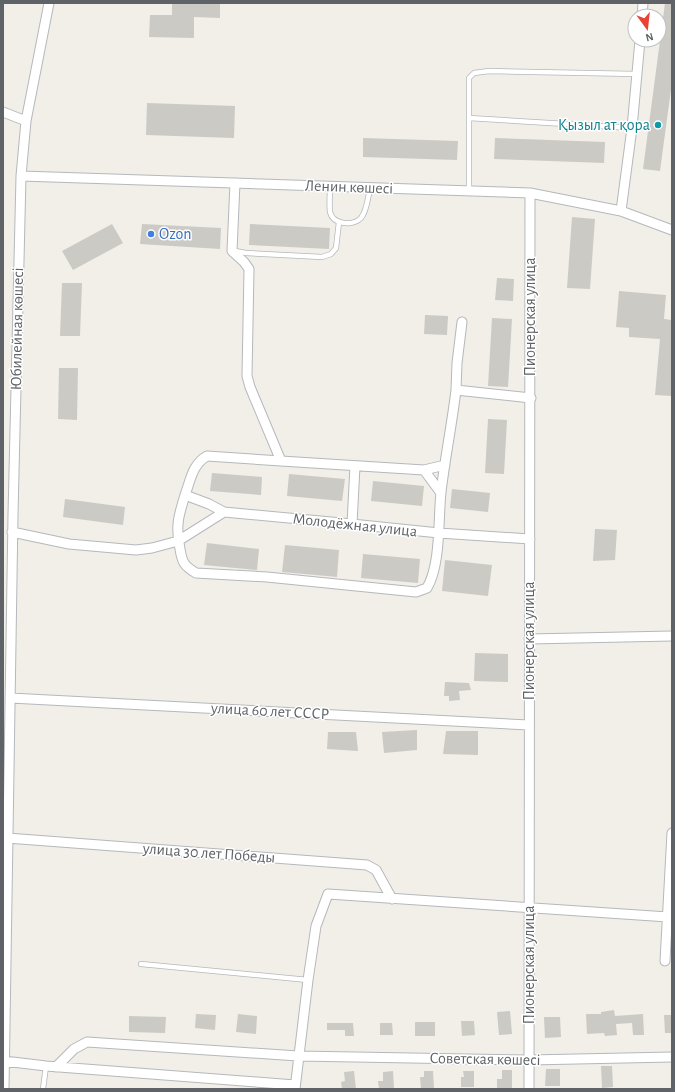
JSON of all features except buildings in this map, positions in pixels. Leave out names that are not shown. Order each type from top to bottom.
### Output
[{"type":"street","name":"Юбилейная көшесі","points":[[4,1089],[4,959],[12,532],[21,176],[26,121],[49,3]]},
{"type":"street","points":[[621,211],[632,128],[639,48]]},
{"type":"street","points":[[3,112],[26,121]]},
{"type":"street","name":"Ленин көшесі","points":[[21,176],[530,193],[621,211],[672,230]]},
{"type":"street","points":[[236,183],[232,251],[249,269],[247,376],[281,461]]},
{"type":"street","name":"Пионерская улица","points":[[529,1089],[531,398],[530,193]]},
{"type":"street","points":[[445,465],[424,470],[207,456],[200,460],[194,468],[179,515],[176,529],[182,560],[188,568],[196,573],[416,592],[427,588],[432,579],[439,534],[441,493],[456,390],[457,363],[462,322]]},
{"type":"street","points":[[456,390],[531,398]]},
{"type":"street","points":[[352,524],[355,466]]},
{"type":"street","points":[[424,470],[441,493]]},
{"type":"street","name":"Молодёжная улица","points":[[185,495],[209,504],[224,512],[439,534],[530,539]]},
{"type":"street","points":[[12,532],[69,544],[136,550],[152,548],[178,541],[224,512]]},
{"type":"street","points":[[3,514],[13,515]]},
{"type":"street","points":[[530,639],[672,636]]},
{"type":"street","name":"улица 60 лет СССР","points":[[10,698],[529,725]]},
{"type":"street","points":[[665,961],[672,833]]},
{"type":"street","name":"улица 30 лет Победы","points":[[7,838],[367,865],[376,870],[392,899]]},
{"type":"street","points":[[4,1061],[56,1067],[295,1087],[316,926],[328,894],[668,917]]},
{"type":"street","name":"Советская көшесі","points":[[56,1067],[74,1048],[87,1042],[298,1056],[529,1060],[672,1057]]},
{"type":"lane","points":[[469,191],[469,78],[474,73],[489,71],[637,74]]},
{"type":"lane","points":[[469,118],[632,128]]},
{"type":"lane","points":[[330,187],[330,212],[332,216],[339,222],[352,223],[361,219],[364,214],[370,188]]},
{"type":"lane","points":[[232,251],[322,257],[331,254],[336,248],[339,222]]},
{"type":"lane","points":[[141,964],[308,980]]},
{"type":"lane","points":[[43,1089],[46,1066]]},
{"type":"place","name":"Қызыл ат қора","points":[[658,125]]},
{"type":"place","name":"Ozon","points":[[151,234]]}]
